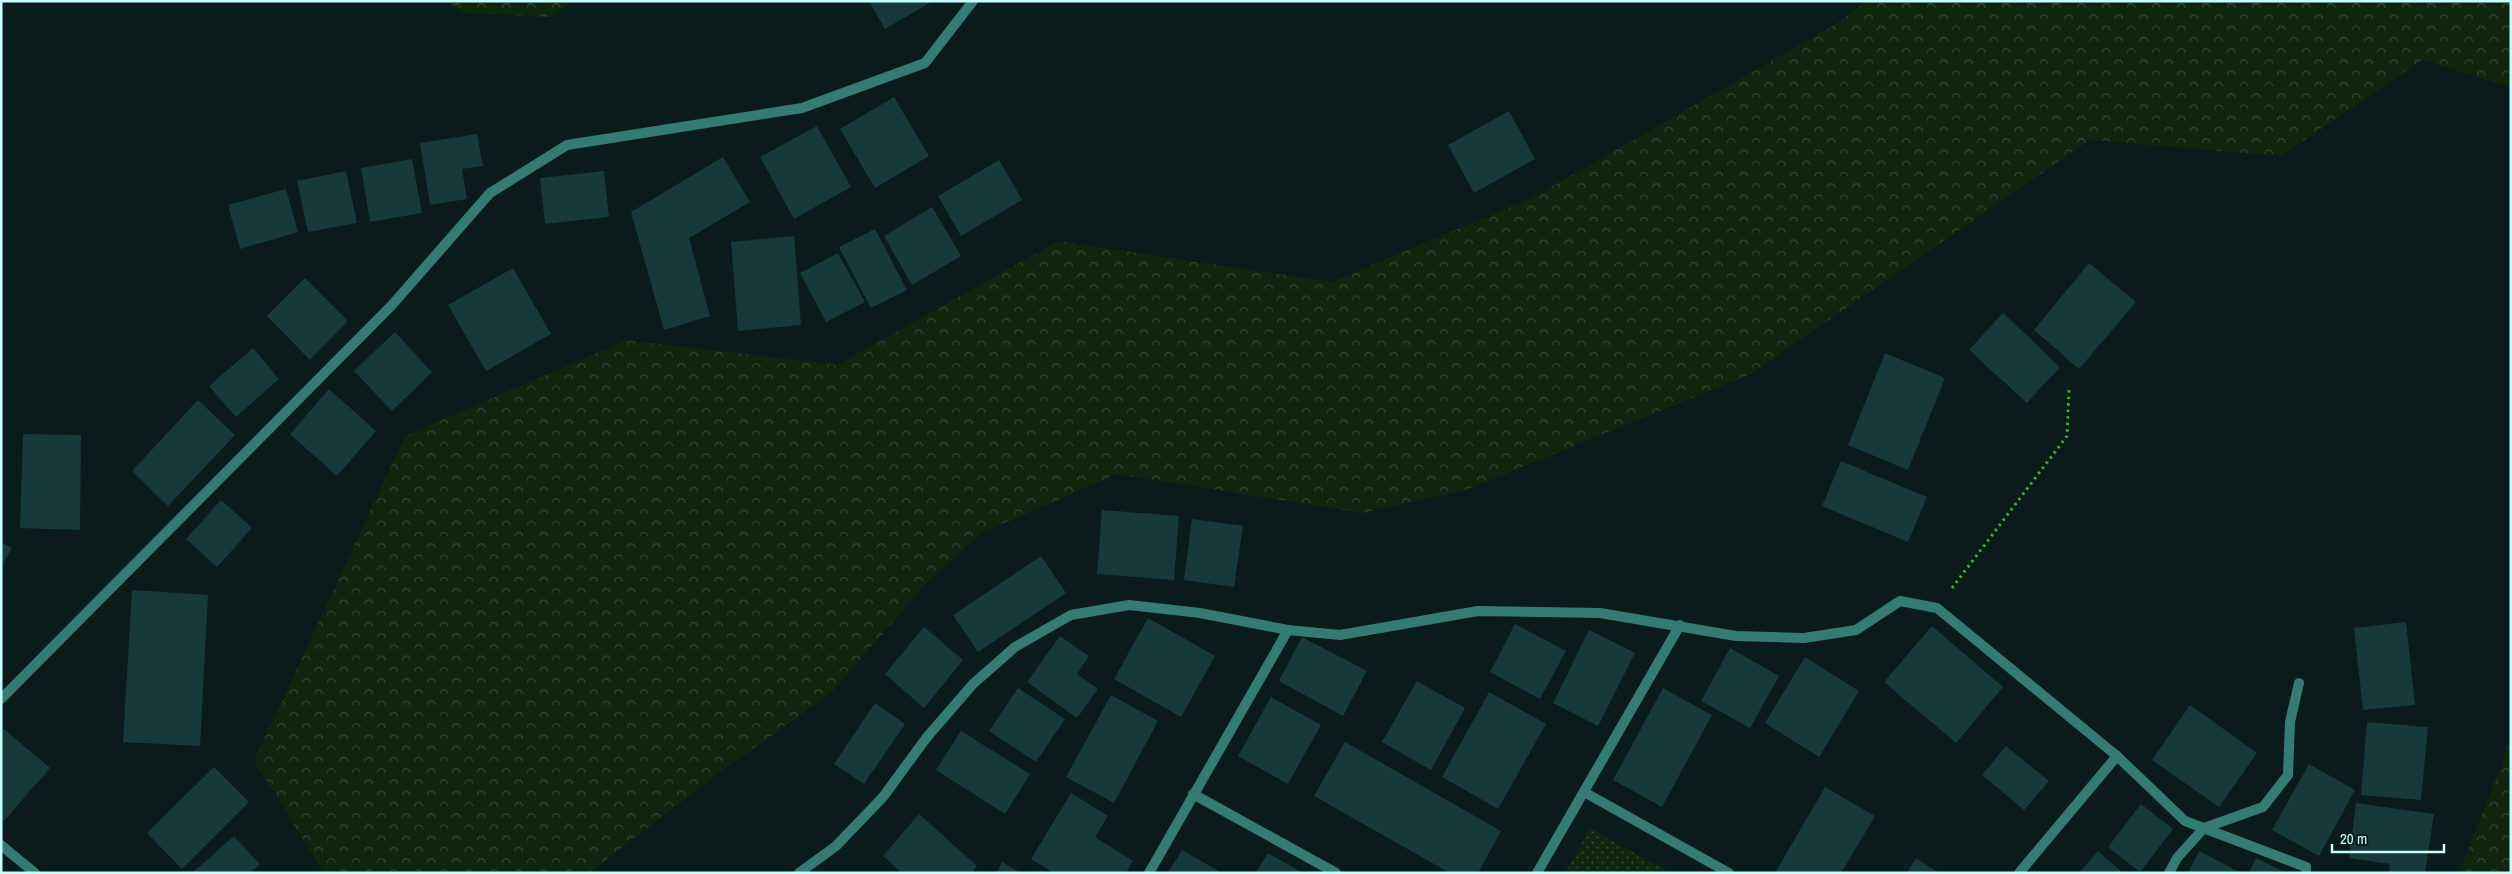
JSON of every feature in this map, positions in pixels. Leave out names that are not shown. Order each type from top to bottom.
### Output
[{"type":"lane","points":[[1,699],[392,305],[490,193],[567,145],[802,108],[925,63],[973,1]]},
{"type":"lane","points":[[799,873],[836,846],[883,797],[927,737],[973,684],[1015,647],[1071,615],[1129,605],[1200,613],[1288,630],[1340,635],[1478,611],[1600,613],[1680,625],[1736,636],[1804,638],[1856,630],[1900,601],[1937,608],[2117,756],[2185,821],[2306,868],[2306,873]]},
{"type":"lane","points":[[1537,873],[1680,625]]},
{"type":"lane","points":[[1149,873],[1288,630]]},
{"type":"lane","points":[[2169,873],[2177,858],[2204,828],[2263,807],[2288,774],[2290,722],[2299,683]]},
{"type":"lane","points":[[2019,873],[2117,756]]},
{"type":"lane","points":[[1584,792],[1728,873]]},
{"type":"lane","points":[[1193,794],[1336,873]]},
{"type":"lane","points":[[1,845],[36,873]]},
{"type":"path","points":[[1937,608],[2067,436],[2069,390]]},
{"type":"green space","points":[[446,1],[575,1],[549,17],[462,13]]},
{"type":"green space","points":[[1866,1],[2511,1],[2511,87],[2422,60],[2281,156],[2090,140],[1751,374],[1466,490],[1362,513],[1117,474],[980,534],[924,586],[832,692],[715,776],[589,873],[324,873],[254,761],[405,436],[627,340],[837,365],[1058,241],[1331,282],[1532,198],[1836,24]]},
{"type":"green space","points":[[2511,740],[2511,873],[2459,873]]},
{"type":"green space","points":[[1590,828],[1670,873],[1565,873]]},
{"type":"building","points":[[869,1],[933,1],[885,29]]},
{"type":"building","points":[[894,97],[929,156],[875,188],[840,129]]},
{"type":"building","points":[[1509,111],[1535,159],[1474,193],[1448,145]]},
{"type":"building","points":[[817,126],[851,187],[794,219],[760,157]]},
{"type":"building","points":[[477,134],[483,166],[462,169],[467,199],[430,205],[420,143]]},
{"type":"building","points":[[723,157],[750,202],[689,238],[710,316],[664,330],[631,212]]},
{"type":"building","points":[[412,159],[422,213],[370,222],[361,168]]},
{"type":"building","points":[[999,160],[1022,200],[961,236],[938,196]]},
{"type":"building","points":[[346,171],[357,223],[308,232],[297,181]]},
{"type":"building","points":[[604,171],[609,217],[545,224],[540,178]]},
{"type":"building","points":[[286,189],[298,232],[240,249],[228,205]]},
{"type":"building","points":[[932,207],[961,256],[912,285],[884,236]]},
{"type":"building","points":[[875,229],[907,290],[871,308],[839,247]]},
{"type":"building","points":[[794,236],[801,325],[738,331],[731,242]]},
{"type":"building","points":[[838,253],[865,302],[826,322],[800,273]]},
{"type":"building","points":[[2089,263],[2136,302],[2079,369],[2034,330]]},
{"type":"building","points":[[513,268],[551,334],[486,371],[448,305]]},
{"type":"building","points":[[305,278],[348,321],[310,360],[267,316]]},
{"type":"building","points":[[2003,313],[2060,367],[2027,403],[1969,350]]},
{"type":"building","points":[[395,332],[432,372],[392,411],[354,371]]},
{"type":"building","points":[[253,348],[279,379],[236,417],[209,386]]},
{"type":"building","points":[[1885,353],[1945,378],[1908,470],[1848,445]]},
{"type":"building","points":[[329,389],[376,431],[337,476],[290,434]]},
{"type":"building","points":[[198,400],[235,435],[168,506],[132,471]]},
{"type":"building","points":[[23,434],[81,435],[80,530],[20,528]]},
{"type":"building","points":[[1841,461],[1927,497],[1908,542],[1822,506]]},
{"type":"building","points":[[221,500],[252,528],[217,567],[186,539]]},
{"type":"building","points":[[1102,510],[1179,516],[1174,580],[1097,574]]},
{"type":"building","points":[[1192,519],[1243,526],[1234,587],[1184,580]]},
{"type":"building","points":[[1,542],[12,548],[1,568]]},
{"type":"building","points":[[1041,556],[1066,593],[978,652],[953,615]]},
{"type":"building","points":[[132,590],[208,595],[200,746],[123,742]]},
{"type":"building","points":[[1148,618],[1215,656],[1181,717],[1114,679]]},
{"type":"building","points":[[2406,622],[2415,705],[2363,710],[2354,628]]},
{"type":"building","points":[[1515,624],[1566,651],[1540,699],[1490,672]]},
{"type":"building","points":[[1932,626],[2003,687],[1956,743],[1884,682]]},
{"type":"building","points":[[924,627],[963,660],[924,708],[885,674]]},
{"type":"building","points":[[1589,630],[1635,653],[1598,726],[1553,703]]},
{"type":"building","points":[[1060,636],[1089,656],[1077,674],[1098,689],[1077,718],[1027,682]]},
{"type":"building","points":[[1302,637],[1367,671],[1343,716],[1279,681]]},
{"type":"building","points":[[1730,648],[1779,676],[1750,728],[1701,701]]},
{"type":"building","points":[[1805,657],[1859,691],[1819,757],[1765,723]]},
{"type":"building","points":[[1417,681],[1465,708],[1431,770],[1382,742]]},
{"type":"building","points":[[1018,688],[1065,719],[1036,762],[989,731]]},
{"type":"building","points":[[1663,688],[1712,715],[1662,807],[1613,780]]},
{"type":"building","points":[[1489,692],[1546,724],[1498,809],[1442,777]]},
{"type":"building","points":[[1111,695],[1158,721],[1114,803],[1066,777]]},
{"type":"building","points":[[1271,697],[1321,725],[1288,784],[1238,756]]},
{"type":"building","points":[[875,703],[905,724],[864,784],[834,764]]},
{"type":"building","points":[[2190,705],[2257,753],[2219,807],[2152,760]]},
{"type":"building","points":[[2367,722],[2428,727],[2421,800],[2361,795]]},
{"type":"building","points":[[4,729],[50,768],[4,821],[1,818],[1,733]]},
{"type":"building","points":[[961,731],[1030,774],[1005,814],[936,770]]},
{"type":"building","points":[[1345,742],[1501,831],[1478,873],[1450,873],[1314,796]]},
{"type":"building","points":[[2006,746],[2049,781],[2024,810],[1982,775]]},
{"type":"building","points":[[2309,764],[2355,790],[2319,856],[2272,830]]},
{"type":"building","points":[[214,767],[249,802],[182,869],[147,833]]},
{"type":"building","points":[[1825,787],[1875,816],[1841,873],[1775,873]]},
{"type":"building","points":[[1071,793],[1108,816],[1095,837],[1133,861],[1126,873],[1054,873],[1031,859]]},
{"type":"building","points":[[2356,803],[2434,814],[2425,873],[2389,873],[2390,864],[2349,858]]},
{"type":"building","points":[[2141,804],[2173,829],[2140,872],[2108,847]]},
{"type":"building","points":[[919,814],[977,866],[972,873],[902,873],[883,856]]},
{"type":"building","points":[[234,836],[260,864],[250,873],[192,873]]},
{"type":"building","points":[[1182,850],[1222,873],[1168,873]]},
{"type":"building","points":[[2098,851],[2123,873],[2079,873]]},
{"type":"building","points":[[2199,851],[2241,873],[2188,873]]},
{"type":"building","points":[[1268,853],[1303,873],[1256,873]]},
{"type":"building","points":[[1916,858],[1939,873],[1907,873]]},
{"type":"building","points":[[2256,858],[2287,873],[2249,873]]},
{"type":"building","points":[[1002,862],[1021,873],[996,873]]}]
